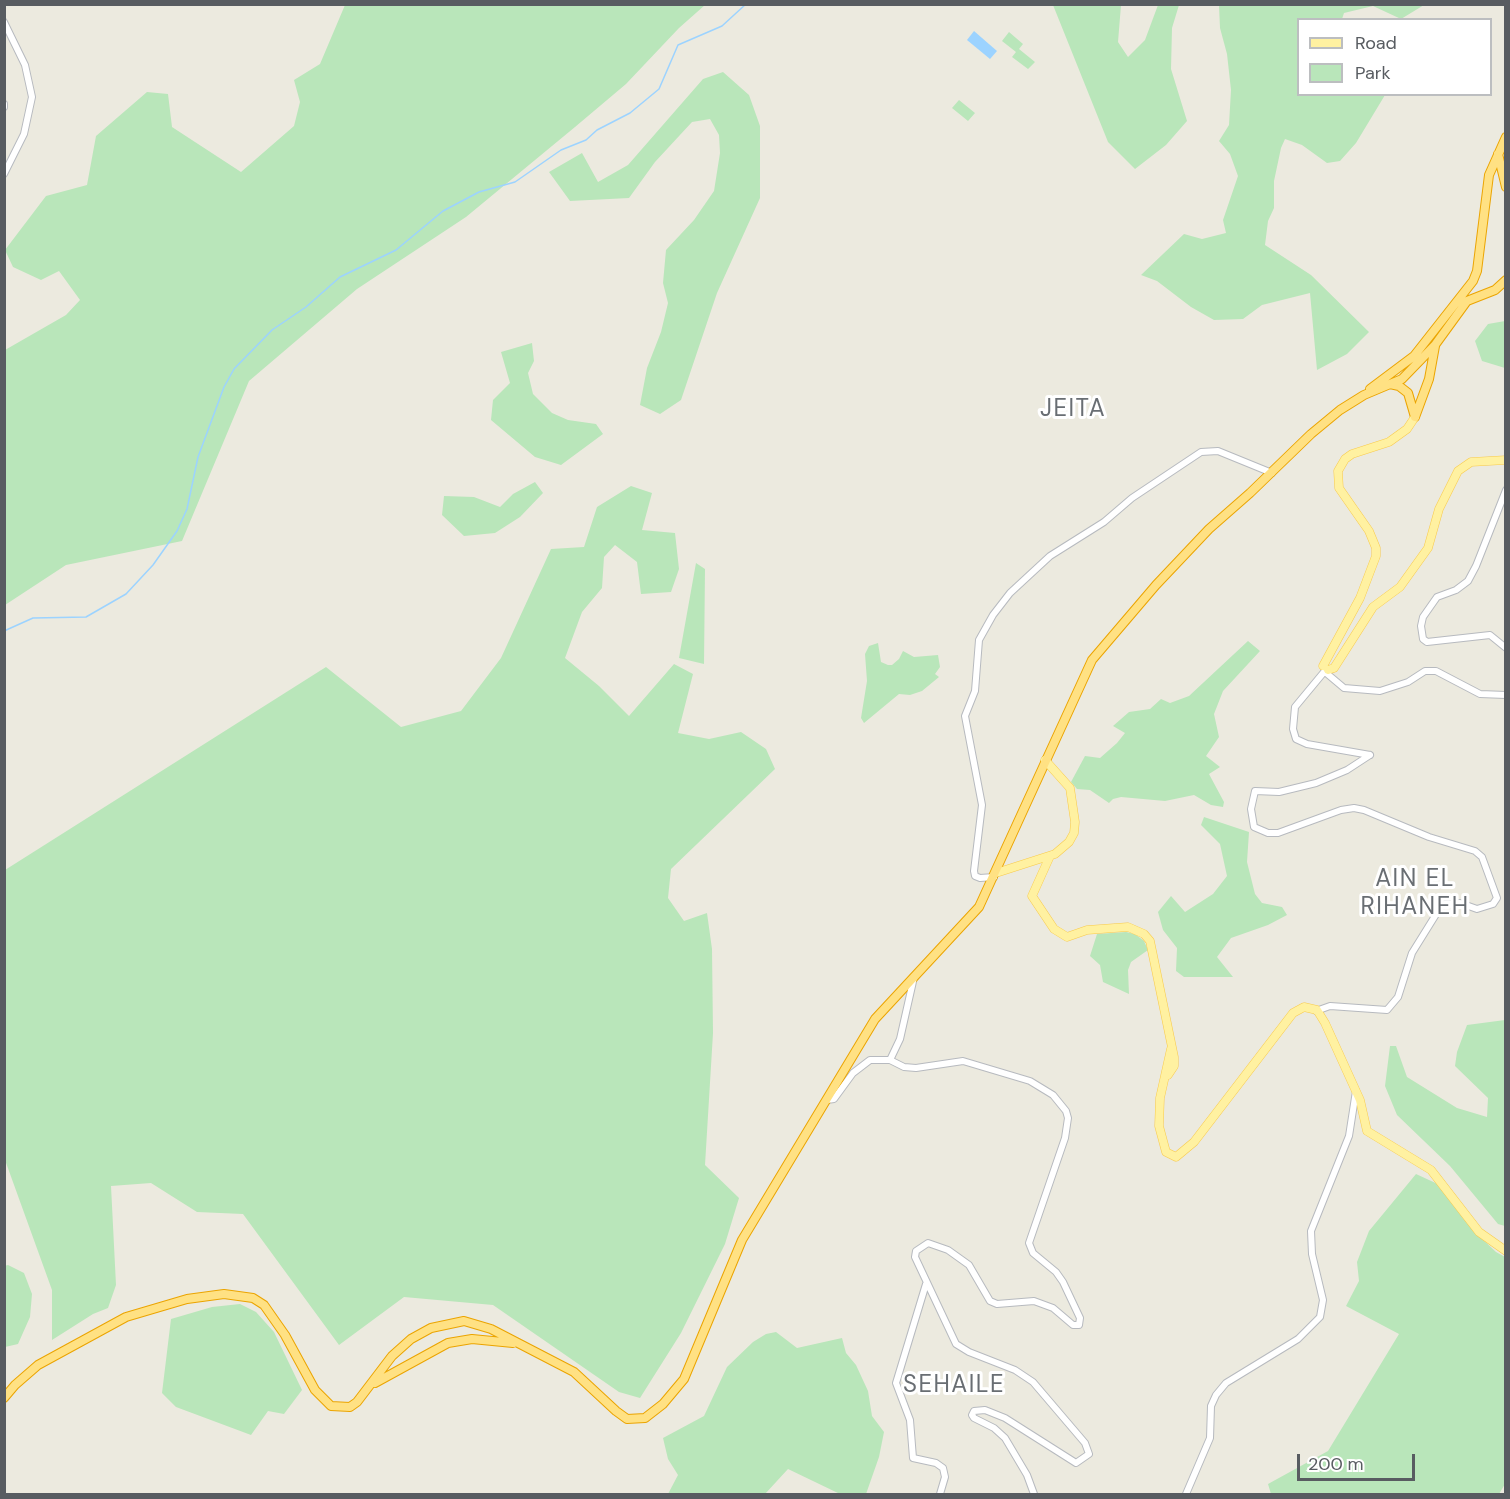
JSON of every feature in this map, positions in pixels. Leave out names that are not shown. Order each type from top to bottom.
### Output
[{"type":"highway","points":[[4,1398],[38,1365],[126,1317],[177,1301],[224,1294],[253,1298],[264,1305],[285,1335],[315,1390],[331,1406],[350,1407],[364,1396],[392,1356],[411,1339],[442,1324],[464,1321],[491,1329],[574,1372],[616,1412],[627,1419],[645,1418],[663,1404],[684,1379],[694,1360],[717,1297],[742,1239],[874,1019],[973,914],[995,875],[1085,672],[1103,645],[1209,529],[1272,473],[1328,418],[1405,365],[1475,277],[1491,168],[1506,137]]},
{"type":"highway","points":[[1498,154],[1506,187]]},
{"type":"highway","points":[[1491,168],[1502,170]]},
{"type":"highway","points":[[1364,395],[1402,379],[1435,345],[1467,302],[1495,290],[1506,280]]},
{"type":"highway","points":[[1415,417],[1429,379],[1435,345]]},
{"type":"highway","points":[[1405,365],[1403,388],[1411,398],[1415,417]]},
{"type":"highway","points":[[1390,384],[1403,388]]},
{"type":"highway","points":[[484,1339],[491,1329]]},
{"type":"highway","points":[[372,1385],[448,1343],[484,1339],[519,1344]]},
{"type":"highway","points":[[392,1356],[397,1363],[407,1364]]},
{"type":"main road","points":[[1325,669],[1360,598],[1376,556],[1376,548],[1369,531],[1339,488],[1338,471],[1345,459],[1352,454],[1389,442],[1407,429],[1415,417]]},
{"type":"main road","points":[[1325,669],[1336,662],[1368,613],[1400,587],[1428,548],[1439,509],[1458,471],[1472,462],[1506,459]]},
{"type":"main road","points":[[995,875],[1050,856],[1069,842],[1075,822],[1070,788],[1045,760]]},
{"type":"main road","points":[[1050,856],[1032,896],[1059,933],[1067,937],[1087,930],[1128,927],[1144,934],[1150,940],[1174,1066],[1165,1078],[1160,1098],[1159,1126],[1166,1152],[1176,1157],[1194,1142],[1293,1013],[1305,1007],[1319,1012],[1356,1091],[1367,1131],[1431,1170],[1479,1232],[1506,1251]]},
{"type":"street","points":[[4,22],[25,65],[32,97],[24,134],[4,174]]},
{"type":"street","points":[[995,875],[980,878],[975,876],[974,871],[982,805],[965,719],[975,691],[979,640],[993,615],[1010,593],[1050,556],[1104,522],[1132,498],[1201,452],[1218,451],[1272,473]]},
{"type":"street","points":[[1506,490],[1481,556],[1468,581],[1456,590],[1437,597],[1423,617],[1421,626],[1423,639],[1427,642],[1490,635],[1506,648]]},
{"type":"street","points":[[1319,1012],[1387,1010],[1398,997],[1406,965],[1435,914],[1445,904],[1477,909],[1486,907],[1496,901],[1497,894],[1480,854],[1429,837],[1373,813],[1348,809],[1278,833],[1268,833],[1254,827],[1251,802],[1255,791],[1279,792],[1316,783],[1347,771],[1370,755],[1307,744],[1296,739],[1293,729],[1295,707],[1325,669],[1344,688],[1380,691],[1430,670],[1443,673],[1480,694],[1506,695]]},
{"type":"street","points":[[890,1060],[903,1029],[914,975]]},
{"type":"street","points":[[826,1100],[834,1099],[848,1079],[865,1062],[876,1059],[890,1060],[916,1068],[963,1062],[1029,1081],[1053,1095],[1060,1102],[1068,1118],[1065,1138],[1029,1243],[1033,1253],[1056,1272],[1063,1282],[1080,1324],[1076,1326],[1053,1308],[1034,1301],[997,1304],[990,1301],[964,1260],[948,1250],[928,1243],[916,1251],[915,1257],[956,1344],[1034,1382],[1085,1443],[1089,1454],[1076,1463],[1005,1418],[985,1410],[974,1411],[972,1415],[975,1418],[994,1428],[1005,1438],[1027,1475],[1034,1494]]},
{"type":"street","points":[[1186,1494],[1210,1438],[1210,1406],[1216,1395],[1232,1379],[1298,1339],[1320,1317],[1323,1300],[1312,1254],[1311,1231],[1349,1136],[1356,1091]]},
{"type":"street","points":[[926,1284],[896,1383],[910,1420],[912,1458],[936,1463],[943,1468],[945,1477],[940,1494]]},
{"type":"green space","points":[[345,5],[705,5],[679,28],[626,84],[466,217],[357,289],[249,381],[182,541],[66,565],[5,605],[5,350],[66,315],[80,300],[59,271],[41,280],[13,267],[5,250],[46,196],[87,185],[96,136],[147,92],[168,94],[172,127],[241,172],[294,126],[300,102],[294,80],[320,64]]},
{"type":"green space","points":[[1053,5],[1121,5],[1118,42],[1128,57],[1145,40],[1158,5],[1179,5],[1172,28],[1171,69],[1187,121],[1166,145],[1135,169],[1108,142]]},
{"type":"green space","points":[[1219,5],[1424,5],[1403,18],[1373,6],[1344,13],[1342,18],[1297,18],[1297,96],[1384,96],[1356,143],[1340,161],[1327,163],[1302,145],[1285,139],[1281,148],[1274,181],[1274,208],[1268,221],[1265,245],[1311,275],[1369,332],[1347,354],[1317,370],[1310,293],[1262,305],[1243,319],[1214,320],[1191,307],[1157,281],[1141,275],[1184,234],[1202,239],[1226,233],[1223,220],[1238,176],[1230,154],[1219,141],[1229,125],[1231,90],[1227,54],[1220,28]]},
{"type":"green space","points":[[1009,32],[1023,44],[1019,49],[1035,62],[1028,69],[1012,57],[1016,52],[1002,41]]},
{"type":"green space","points":[[723,72],[749,95],[760,126],[760,198],[717,293],[681,400],[660,414],[640,405],[647,368],[661,332],[668,303],[663,283],[666,250],[694,220],[714,191],[720,153],[719,135],[710,119],[692,122],[655,162],[629,198],[570,201],[549,172],[582,153],[598,182],[628,165],[703,79]]},
{"type":"green space","points":[[959,100],[975,113],[968,121],[952,108]]},
{"type":"green space","points":[[1506,321],[1505,368],[1482,361],[1475,341],[1488,324]]},
{"type":"green space","points":[[532,343],[534,361],[528,373],[533,394],[552,413],[568,420],[596,424],[603,434],[561,465],[535,457],[491,420],[493,400],[510,383],[501,352]]},
{"type":"green space","points":[[535,482],[543,493],[520,517],[495,533],[464,536],[442,515],[444,496],[474,497],[500,507],[513,494]]},
{"type":"green space","points":[[631,486],[652,493],[642,530],[675,533],[679,569],[671,592],[641,594],[637,562],[615,545],[604,557],[602,588],[582,612],[565,658],[599,686],[629,716],[674,664],[693,674],[678,733],[709,739],[741,732],[766,749],[775,769],[671,869],[668,898],[684,921],[707,913],[712,949],[713,1033],[705,1165],[739,1198],[725,1244],[681,1333],[640,1398],[619,1392],[493,1305],[404,1297],[339,1345],[243,1214],[197,1212],[151,1183],[111,1186],[116,1285],[108,1308],[93,1314],[52,1340],[52,1290],[5,1160],[5,870],[326,667],[401,727],[461,711],[501,658],[551,549],[584,547],[597,507]]},
{"type":"green space","points":[[696,563],[705,569],[704,664],[679,658]]},
{"type":"green space","points":[[1248,641],[1260,651],[1223,691],[1214,714],[1219,737],[1206,756],[1220,767],[1209,774],[1224,802],[1223,807],[1211,805],[1194,795],[1165,801],[1121,797],[1109,803],[1090,790],[1077,789],[1071,782],[1085,756],[1100,758],[1117,743],[1125,733],[1113,726],[1129,712],[1150,709],[1161,699],[1170,703],[1189,696]]},
{"type":"green space","points":[[878,643],[881,662],[888,665],[892,665],[899,659],[903,651],[914,657],[938,655],[940,667],[935,674],[939,677],[922,691],[910,695],[899,694],[864,723],[861,718],[867,681],[865,654],[869,646]]},
{"type":"green space","points":[[1204,817],[1249,832],[1247,862],[1255,894],[1262,903],[1282,907],[1287,915],[1268,925],[1231,938],[1217,957],[1233,977],[1184,977],[1176,971],[1177,948],[1163,930],[1158,912],[1171,896],[1185,912],[1213,894],[1227,876],[1220,844],[1201,825]]},
{"type":"green space","points":[[1126,932],[1135,934],[1144,941],[1148,950],[1131,962],[1128,970],[1129,994],[1103,982],[1100,965],[1090,956],[1097,934]]},
{"type":"green space","points":[[1506,1020],[1505,1226],[1498,1224],[1450,1166],[1397,1115],[1385,1086],[1390,1046],[1396,1046],[1407,1077],[1457,1108],[1487,1117],[1488,1098],[1455,1066],[1457,1052],[1467,1025]]},
{"type":"green space","points":[[1416,1174],[1442,1186],[1473,1230],[1496,1252],[1505,1257],[1505,1484],[1499,1494],[1271,1494],[1268,1484],[1328,1451],[1399,1334],[1346,1306],[1359,1281],[1357,1262],[1369,1231]]},
{"type":"green space","points":[[8,1265],[24,1273],[32,1294],[30,1317],[18,1344],[5,1347],[4,1266]]},
{"type":"green space","points":[[240,1304],[256,1312],[274,1332],[302,1390],[284,1414],[268,1411],[251,1435],[176,1407],[162,1393],[171,1319],[212,1307]]},
{"type":"green space","points":[[776,1332],[797,1348],[842,1338],[846,1353],[856,1365],[868,1391],[872,1416],[884,1432],[879,1457],[866,1494],[840,1494],[788,1469],[765,1494],[668,1494],[678,1475],[668,1459],[663,1438],[704,1416],[727,1367],[753,1342],[766,1334]]},
{"type":"water","points":[[974,31],[997,51],[990,59],[967,40]]},
{"type":"waterway","points":[[4,631],[33,618],[86,617],[126,594],[153,565],[177,531],[187,509],[198,457],[224,387],[234,369],[272,330],[306,307],[340,277],[396,250],[443,211],[479,192],[515,182],[561,150],[586,140],[597,130],[630,113],[659,89],[678,45],[722,26],[746,4]]},
{"type":"district","name":"JEITA","points":[[1073,410]]},
{"type":"district","name":"AIN EL RIHANEH","points":[[1415,894]]},
{"type":"district","name":"SEHAILE","points":[[954,1386]]}]
